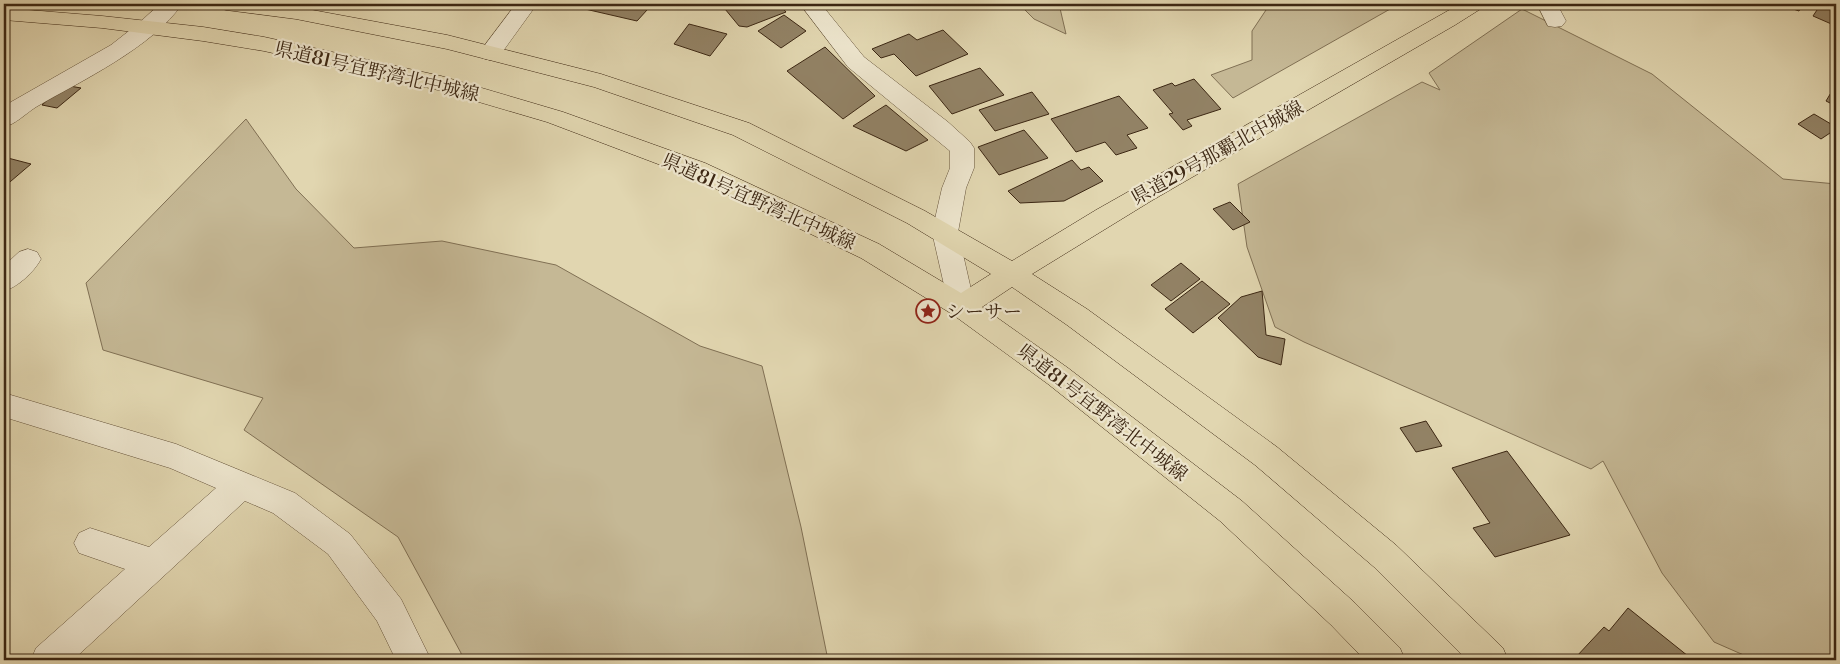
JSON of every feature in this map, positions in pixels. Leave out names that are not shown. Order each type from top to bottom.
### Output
[{"type":"main road","name":"県道81号宜野湾北中城線","points":[[230,4],[296,13],[447,42],[601,81],[741,129],[945,232],[1078,317],[1266,456],[1385,556],[1491,660]]},
{"type":"main road","points":[[203,34],[230,4]]},
{"type":"main road","name":"県道29号那覇北中城線","points":[[962,307],[1011,273],[1092,222],[1325,92],[1476,4]]},
{"type":"main road","name":"県道81号宜野湾北中城線","points":[[4,14],[102,22],[203,34],[264,44],[441,83],[555,117],[704,173],[870,251],[962,307],[1058,376],[1231,511],[1344,614],[1388,660]]},
{"type":"street","points":[[4,119],[19,107],[119,50],[147,28],[172,4]]},
{"type":"street","points":[[490,53],[527,4]]},
{"type":"street","points":[[810,4],[856,62],[940,128],[962,148],[962,168],[954,188],[945,232],[962,307]]},
{"type":"street","points":[[4,281],[28,259]]},
{"type":"street","points":[[4,405],[176,457],[284,502],[339,544],[389,610],[414,660]]},
{"type":"street","points":[[48,660],[241,485]]},
{"type":"street","points":[[90,543],[154,564]]},
{"type":"shaded area","points":[[1019,4],[1059,4],[1066,34],[1034,19]]},
{"type":"shaded area","points":[[1270,4],[1399,4],[1233,98],[1211,75],[1252,60],[1252,31]]},
{"type":"shaded area","points":[[1522,9],[1652,74],[1783,179],[1836,184],[1836,660],[1755,660],[1714,642],[1662,573],[1603,461],[1591,469],[1304,342],[1275,327],[1247,247],[1238,184],[1422,82],[1440,90],[1429,73]]},
{"type":"shaded area","points":[[246,119],[296,189],[354,248],[442,241],[556,265],[700,346],[762,366],[801,527],[828,660],[462,660],[461,653],[398,537],[244,430],[263,398],[103,350],[86,283]]},
{"type":"building","points":[[574,4],[640,4],[637,7],[647,10],[637,21],[572,6]]},
{"type":"building","points":[[742,4],[779,4],[786,12],[747,27],[739,26],[725,9]]},
{"type":"building","points":[[1086,4],[1128,4],[1129,6],[1087,7]]},
{"type":"building","points":[[1779,4],[1803,4],[1799,11]]},
{"type":"building","points":[[1821,4],[1836,10],[1836,26],[1813,16]]},
{"type":"building","points":[[784,15],[806,31],[781,48],[758,31]]},
{"type":"building","points":[[689,24],[727,34],[710,56],[674,44]]},
{"type":"building","points":[[943,30],[968,54],[916,76],[894,54],[881,58],[872,49],[909,34],[917,40]]},
{"type":"building","points":[[825,47],[875,96],[843,119],[787,71]]},
{"type":"building","points":[[980,68],[1004,95],[952,114],[929,86]]},
{"type":"building","points":[[1194,79],[1221,109],[1187,120],[1192,126],[1183,130],[1169,114],[1173,113],[1153,90],[1172,83],[1175,86]]},
{"type":"building","points":[[64,85],[81,88],[57,108],[42,105]]},
{"type":"building","points":[[1836,87],[1836,106],[1826,101]]},
{"type":"building","points":[[1032,92],[1049,114],[995,131],[979,110]]},
{"type":"building","points":[[1119,96],[1148,128],[1127,135],[1137,148],[1116,155],[1105,142],[1076,152],[1051,119]]},
{"type":"building","points":[[886,105],[928,140],[906,151],[853,126]]},
{"type":"building","points":[[1814,114],[1836,127],[1836,129],[1821,139],[1798,124]]},
{"type":"building","points":[[1024,130],[1048,158],[999,175],[978,147]]},
{"type":"building","points":[[4,157],[31,164],[4,187]]},
{"type":"building","points":[[1072,160],[1081,170],[1089,167],[1103,181],[1064,201],[1020,203],[1008,191]]},
{"type":"building","points":[[1230,202],[1250,222],[1233,230],[1213,209]]},
{"type":"building","points":[[1181,263],[1200,279],[1171,301],[1151,285]]},
{"type":"building","points":[[1202,281],[1230,304],[1193,333],[1165,309]]},
{"type":"building","points":[[1262,291],[1266,335],[1285,339],[1281,365],[1258,357],[1218,318],[1241,297]]},
{"type":"building","points":[[1426,421],[1442,446],[1416,452],[1400,428]]},
{"type":"building","points":[[1507,451],[1570,535],[1495,557],[1473,528],[1490,523],[1452,468]]},
{"type":"building","points":[[1628,608],[1693,660],[1581,660],[1576,657],[1604,627],[1609,631]]},
{"type":"place","name":"シーサー","points":[[928,311]]}]
